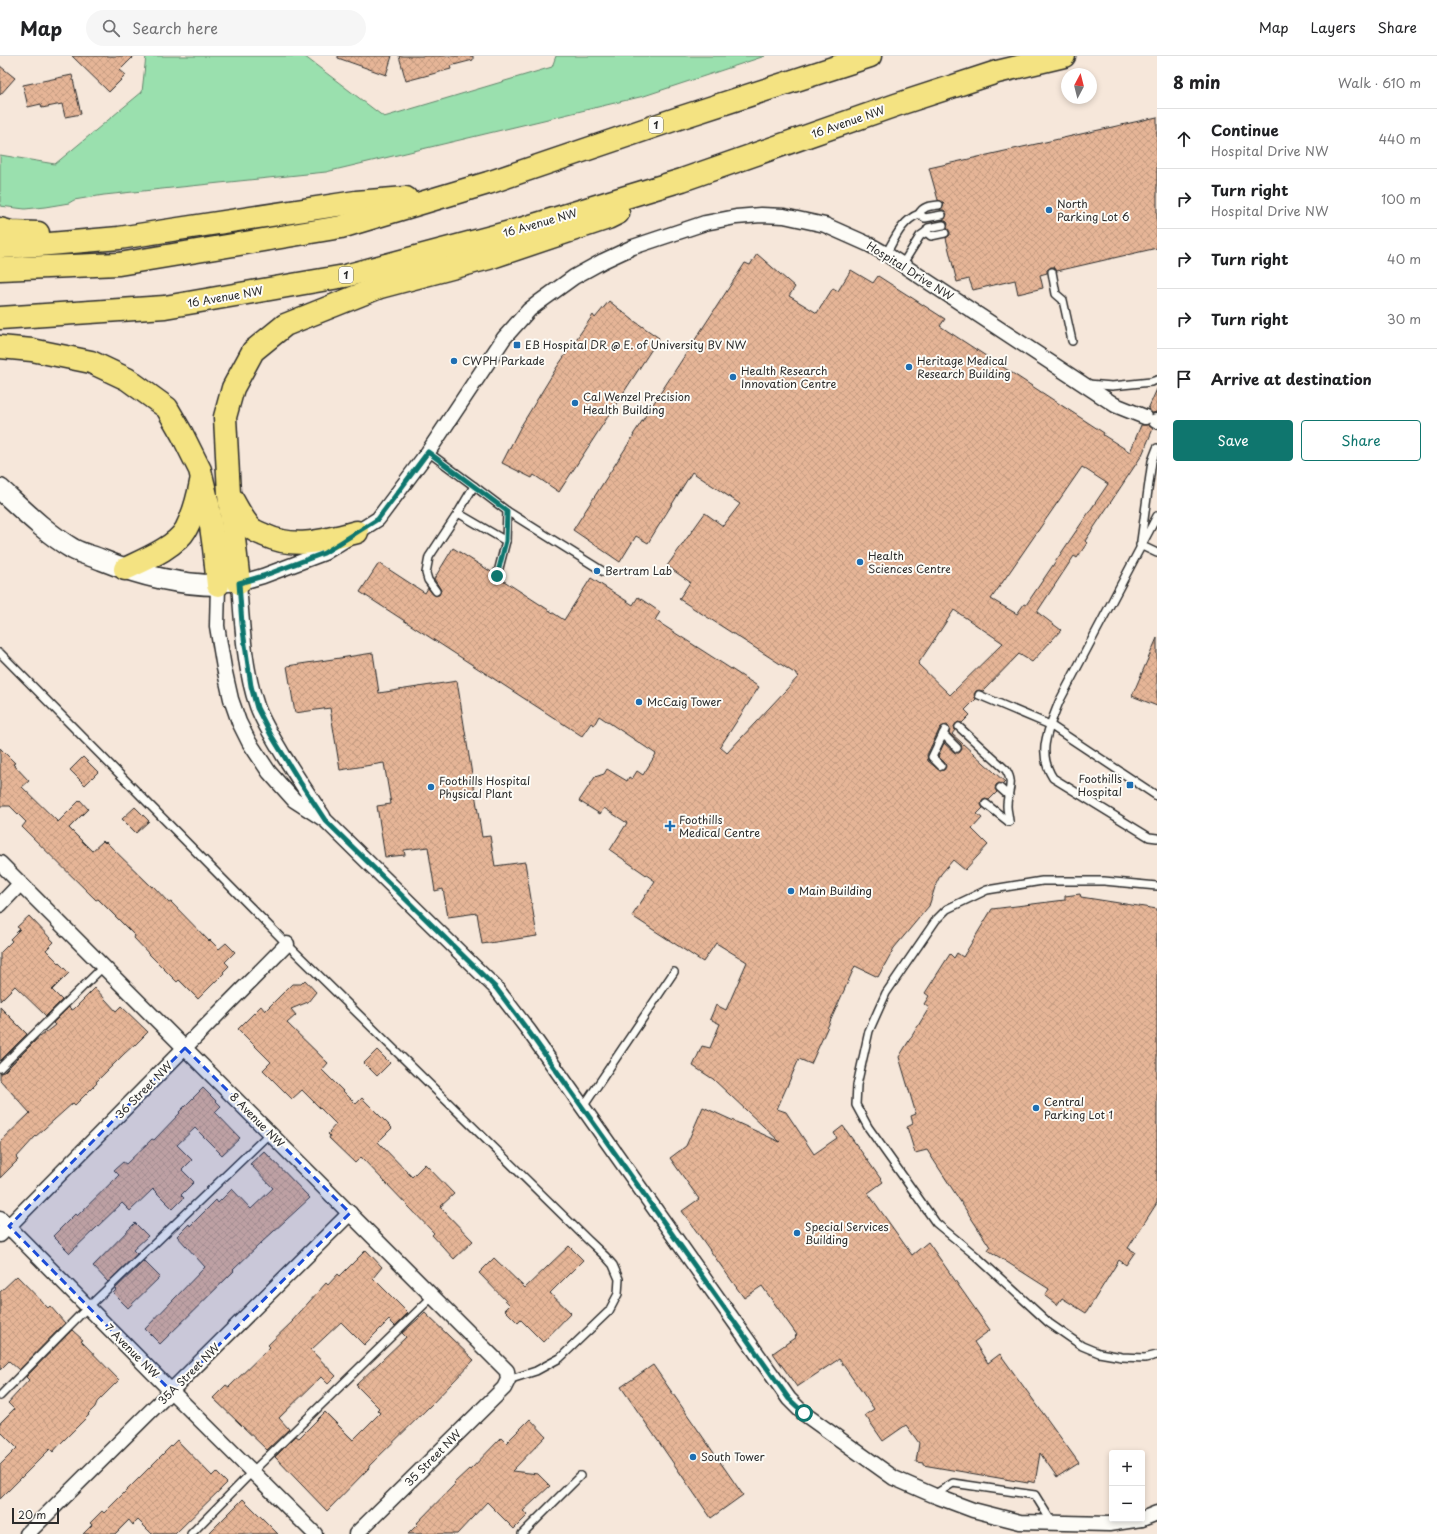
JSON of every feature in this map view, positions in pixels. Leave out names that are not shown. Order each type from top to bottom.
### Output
[{"type":"highway","name":"1","points":[[0,269],[126,262],[341,227],[488,183],[679,118],[870,56]]},
{"type":"highway","points":[[997,72],[1029,56]]},
{"type":"highway","name":"16 Avenue NW","points":[[0,318],[165,307],[345,276],[521,229],[682,180],[896,105],[997,72],[1064,56]]},
{"type":"highway","points":[[228,584],[229,494],[225,417],[233,388],[253,351],[285,325],[380,287],[489,258],[608,218],[682,180]]},
{"type":"highway","points":[[0,247],[119,238],[356,202],[443,196]]},
{"type":"highway","points":[[0,229],[11,232],[119,238]]},
{"type":"highway","points":[[0,347],[32,350],[92,362],[127,379],[167,408],[200,470],[208,504],[214,548],[228,584]]},
{"type":"highway","points":[[125,569],[169,546],[186,530],[198,496],[201,476]]},
{"type":"highway","points":[[229,494],[241,515],[252,529],[281,542],[300,544],[326,540],[357,532]]},
{"type":"street","name":"Hospital Drive NW","points":[[228,584],[263,576],[324,553],[378,519],[428,452],[504,338],[529,310],[574,277],[633,247],[705,223],[736,217],[761,215],[784,216],[825,225],[868,244],[886,254],[1116,405],[1153,420]]},
{"type":"street","points":[[0,489],[37,523],[74,549],[125,569],[177,583],[197,585],[228,584]]},
{"type":"street","points":[[228,584],[242,624],[251,686],[257,708],[271,735],[325,820]]},
{"type":"street","points":[[228,584],[217,626],[224,668],[231,699],[239,722],[249,742],[269,772],[294,800],[325,820],[496,988],[583,1107],[789,1399],[804,1413],[894,1478],[973,1510],[1020,1522],[1053,1524],[1109,1524],[1122,1522]]},
{"type":"street","name":"8 Avenue NW","points":[[0,863],[507,1371],[508,1380]]},
{"type":"street","points":[[0,905],[20,884]]},
{"type":"street","name":"36 Street NW","points":[[3,1226],[185,1048],[287,944]]},
{"type":"street","name":"35A Street NW","points":[[27,1534],[172,1392],[350,1213]]},
{"type":"street","name":"7 Avenue NW","points":[[3,1226],[88,1307],[315,1534]]},
{"type":"street","name":"35 Street NW","points":[[356,1534],[504,1388],[508,1380]]},
{"type":"street","points":[[1145,1518],[1157,1513]]},
{"type":"lane","points":[[886,254],[907,221],[919,214],[921,210],[926,207],[939,205]]},
{"type":"lane","points":[[919,214],[925,218],[942,215]]},
{"type":"lane","points":[[902,265],[920,236],[926,232],[928,228],[943,224]]},
{"type":"lane","points":[[926,232],[931,236],[945,233]]},
{"type":"lane","points":[[1052,272],[1056,294],[1063,300],[1072,341]]},
{"type":"lane","points":[[1082,383],[1112,386],[1157,380]]},
{"type":"lane","points":[[1140,545],[1152,461],[1157,448]]},
{"type":"lane","points":[[428,452],[507,511],[604,572]]},
{"type":"lane","points":[[436,591],[428,580],[426,573],[429,557],[474,486]]},
{"type":"lane","points":[[497,576],[506,541],[507,511]]},
{"type":"lane","points":[[458,513],[506,541]]},
{"type":"lane","points":[[1157,516],[1140,545],[1059,702],[1050,725],[1045,745],[1044,758],[1048,771],[1053,778],[1149,837],[1157,838]]},
{"type":"lane","points":[[1140,545],[1157,553]]},
{"type":"lane","points":[[0,653],[287,944],[606,1256],[613,1266],[618,1279],[618,1294],[609,1311],[560,1358],[536,1371],[508,1380]]},
{"type":"lane","points":[[979,695],[1050,725],[1157,796]]},
{"type":"lane","points":[[959,727],[1006,770],[1010,777],[1010,788],[1007,804],[1009,822],[986,804]]},
{"type":"lane","points":[[941,766],[932,757],[944,732],[957,748]]},
{"type":"lane","points":[[1000,788],[1009,796]]},
{"type":"lane","points":[[1157,886],[1104,881],[1042,881],[987,890],[947,909],[936,920],[886,993],[869,1031],[857,1085],[856,1105],[868,1127],[936,1222],[1049,1323],[1082,1346],[1099,1353],[1122,1358],[1145,1358],[1157,1355]]},
{"type":"lane","points":[[0,1068],[103,967]]},
{"type":"lane","points":[[583,1107],[674,972]]},
{"type":"lane","points":[[0,1396],[88,1307],[270,1133]]},
{"type":"lane","points":[[191,1534],[433,1296]]},
{"type":"lane","points":[[522,1534],[580,1476]]},
{"type":"lane","points":[[933,1495],[953,1483],[1036,1495],[1053,1524]]},
{"type":"highlighted area","points":[[185,1048],[350,1213],[172,1392],[9,1226]]},
{"type":"green space","points":[[146,56],[304,56],[384,117],[552,67],[556,56],[765,56],[644,96],[326,172],[104,195],[45,207],[25,209],[0,206],[0,155],[55,164],[142,92]]},
{"type":"building","points":[[72,56],[134,56],[120,70],[126,75],[109,92]]},
{"type":"building","points":[[338,56],[392,56],[386,75],[338,58]]},
{"type":"building","points":[[399,56],[473,56],[473,60],[450,66],[451,69],[406,81]]},
{"type":"building","points":[[0,66],[15,78],[0,95]]},
{"type":"building","points":[[72,75],[81,114],[65,117],[62,104],[42,108],[41,104],[28,107],[23,85]]},
{"type":"building","name":"North Parking Lot 6","points":[[1157,117],[1157,248],[1057,271],[1054,267],[1051,267],[1047,270],[1047,273],[1040,275],[1043,288],[1018,294],[1015,280],[973,290],[969,279],[957,282],[946,238],[950,235],[950,232],[947,228],[947,222],[942,220],[945,219],[947,214],[944,210],[940,210],[944,204],[938,200],[929,168]]},
{"type":"building","points":[[757,254],[795,287],[789,296],[817,313],[833,288],[838,291],[851,270],[873,283],[878,276],[945,319],[940,326],[1104,433],[1103,435],[1130,452],[1141,425],[1148,425],[1153,429],[1142,455],[1085,541],[1087,543],[1077,558],[1074,556],[1037,612],[1061,630],[1032,662],[1019,654],[983,691],[976,691],[974,695],[976,699],[965,710],[970,715],[962,723],[958,722],[954,726],[955,730],[952,734],[1005,782],[1003,784],[999,783],[996,785],[995,789],[997,792],[989,800],[985,799],[982,801],[981,805],[983,808],[977,814],[982,818],[972,829],[988,845],[965,870],[953,860],[941,874],[929,906],[894,948],[878,977],[855,966],[811,1064],[799,1059],[777,1109],[786,1112],[814,1154],[837,1138],[834,1133],[843,1126],[883,1182],[868,1193],[912,1255],[928,1242],[990,1330],[974,1342],[988,1363],[1000,1354],[1079,1463],[1057,1477],[1040,1453],[1035,1483],[923,1465],[923,1463],[916,1462],[919,1443],[906,1425],[883,1441],[865,1415],[874,1409],[839,1359],[797,1387],[773,1353],[797,1335],[762,1286],[744,1298],[682,1211],[699,1199],[670,1158],[686,1146],[703,1107],[780,1142],[713,1079],[693,1066],[702,1046],[710,1048],[720,1024],[710,1019],[716,1005],[726,1010],[747,962],[716,943],[703,962],[632,916],[655,881],[610,850],[627,823],[604,808],[600,814],[579,801],[595,777],[604,774],[607,769],[627,781],[629,777],[632,779],[637,771],[643,775],[656,754],[599,716],[594,725],[591,723],[582,736],[360,592],[379,563],[425,593],[428,588],[434,595],[439,595],[441,590],[434,579],[453,548],[493,573],[492,577],[494,580],[498,581],[501,579],[564,620],[591,578],[633,605],[638,597],[660,612],[655,620],[759,687],[720,747],[727,753],[799,676],[679,599],[690,582],[667,566],[705,513],[723,526],[740,504],[692,472],[648,543],[636,536],[620,562],[573,530],[745,263],[750,265]],"holes":[[[1082,467],[1108,484],[1026,605],[1024,604],[1017,614],[991,599]],[[954,610],[1003,643],[950,695],[918,664]],[[947,725],[950,729],[949,733],[961,744],[962,749],[959,753],[955,753],[944,743],[938,756],[945,763],[946,767],[944,770],[940,771],[928,761],[927,755],[940,728]]]},
{"type":"building","name":"Cal Wenzel Precision Health Building","points":[[609,301],[659,338],[559,492],[534,475],[532,478],[502,463],[521,426],[557,367],[593,315],[595,318]]},
{"type":"building","points":[[1157,389],[1157,412],[1152,413],[1148,409]]},
{"type":"building","points":[[1157,638],[1157,706],[1132,696]]},
{"type":"building","name":"Foothills Hospital Physical Plant","points":[[373,653],[379,693],[457,681],[482,837],[490,836],[495,866],[525,862],[537,936],[482,944],[477,913],[448,917],[443,889],[435,891],[428,847],[404,850],[405,855],[385,857],[377,806],[391,804],[384,763],[340,770],[330,708],[295,713],[287,666]]},
{"type":"building","points":[[0,748],[15,763],[13,764],[29,781],[22,787],[58,822],[80,800],[88,809],[69,828],[92,851],[103,841],[105,843],[106,842],[169,903],[171,902],[209,941],[210,940],[219,949],[226,943],[235,952],[225,962],[229,966],[223,972],[224,973],[198,999],[179,980],[177,982],[134,938],[135,936],[98,899],[96,900],[22,827],[26,822],[10,806],[0,806]]},
{"type":"building","points":[[83,757],[98,772],[85,785],[70,770]]},
{"type":"building","points":[[135,807],[149,821],[136,833],[122,819]]},
{"type":"building","name":"Central Parking Lot 1","points":[[1080,894],[1081,897],[1157,909],[1157,1203],[1128,1248],[1135,1252],[1126,1265],[1119,1260],[1086,1313],[1062,1298],[1057,1305],[1045,1296],[1049,1289],[988,1250],[990,1247],[927,1150],[915,1153],[907,1127],[913,1124],[911,1116],[916,1114],[899,1057],[929,1008],[924,1004],[929,996],[925,993],[950,954],[954,958],[957,953],[963,957],[992,909],[1065,900],[1065,896]]},
{"type":"building","points":[[29,916],[54,942],[46,950],[69,973],[52,990],[62,1000],[46,1016],[15,986],[0,1001],[0,953],[12,941],[10,939],[20,929],[17,927]]},
{"type":"building","points":[[305,980],[316,992],[308,1002],[291,1009],[296,1015],[287,1023],[328,1063],[322,1070],[356,1104],[362,1098],[392,1128],[378,1142],[412,1177],[425,1164],[454,1194],[440,1207],[473,1241],[454,1259],[432,1235],[434,1233],[361,1157],[355,1163],[329,1138],[329,1132],[336,1124],[302,1090],[292,1099],[263,1070],[271,1062],[238,1029],[261,1006],[265,1011],[292,984],[301,984]]},
{"type":"building","points":[[95,988],[116,1011],[121,1006],[148,1032],[96,1082],[97,1083],[75,1105],[73,1103],[35,1137],[16,1158],[18,1160],[0,1178],[0,1142],[30,1113],[0,1080],[0,1073],[4,1072],[35,1041],[55,1025],[53,1023],[69,1007],[72,1010],[74,1009]]},
{"type":"building","points":[[0,1007],[27,1034],[0,1061]]},
{"type":"building","points":[[377,1050],[390,1063],[377,1076],[364,1063]]},
{"type":"building","points":[[203,1088],[221,1106],[215,1112],[240,1138],[222,1155],[195,1128],[177,1145],[192,1160],[182,1170],[194,1182],[181,1195],[184,1198],[173,1209],[153,1189],[130,1211],[122,1203],[70,1253],[53,1236],[75,1214],[77,1216],[119,1175],[114,1170],[123,1162],[126,1164],[152,1139],[154,1140]]},
{"type":"building","points":[[264,1151],[310,1198],[233,1270],[234,1271],[160,1344],[145,1329],[205,1267],[177,1236],[189,1224],[190,1226],[216,1200],[218,1203],[232,1189],[251,1209],[273,1188],[250,1164]]},
{"type":"building","points":[[135,1223],[148,1236],[133,1250],[137,1254],[108,1282],[93,1266]]},
{"type":"building","points":[[569,1246],[583,1260],[550,1293],[571,1313],[543,1342],[521,1320],[518,1323],[505,1310],[510,1305],[479,1273],[494,1258],[525,1288]]},
{"type":"building","points":[[366,1250],[382,1267],[373,1278],[408,1313],[395,1326],[389,1320],[364,1345],[341,1322],[311,1350],[336,1376],[328,1384],[321,1377],[279,1418],[289,1429],[267,1450],[213,1398],[226,1385],[229,1387],[270,1347],[268,1345],[293,1321],[326,1283],[328,1285],[338,1274],[340,1276]]},
{"type":"building","points":[[144,1261],[160,1277],[128,1308],[113,1293],[116,1290],[115,1289]]},
{"type":"building","points":[[17,1276],[48,1308],[50,1306],[65,1323],[19,1370],[9,1361],[0,1370],[0,1292]]},
{"type":"building","points":[[425,1313],[474,1360],[369,1466],[369,1468],[327,1511],[275,1457],[296,1436],[299,1438],[325,1412],[353,1440],[380,1413],[377,1410],[379,1408],[356,1385],[406,1337],[402,1333]]},
{"type":"building","points":[[72,1330],[119,1380],[97,1402],[95,1407],[88,1414],[89,1415],[53,1452],[50,1449],[0,1499],[0,1465],[17,1448],[0,1431],[0,1423],[14,1409],[8,1403],[29,1380],[26,1377]]},
{"type":"building","name":"South Tower","points":[[653,1365],[743,1495],[711,1518],[621,1387]]},
{"type":"building","points":[[530,1419],[546,1436],[512,1471],[538,1474],[550,1486],[523,1511],[528,1515],[514,1529],[487,1502],[457,1534],[408,1534],[455,1484],[454,1483],[469,1469],[470,1470],[501,1438],[506,1443]]},
{"type":"building","points":[[177,1440],[212,1476],[216,1472],[227,1483],[175,1534],[152,1534],[138,1520],[133,1525],[129,1520],[115,1534],[83,1534],[92,1525],[90,1523],[102,1511],[104,1513]]},
{"type":"building","points":[[243,1499],[278,1534],[208,1534]]},
{"type":"place","name":"North Parking Lot 6","points":[[1049,210]]},
{"type":"place","name":"EB Hospital DR @ E. of University BV NW","points":[[517,345]]},
{"type":"place","name":"CWPH Parkade","points":[[454,361]]},
{"type":"place","name":"Heritage Medical Research Building","points":[[909,367]]},
{"type":"place","name":"Health Research Innovation Centre","points":[[733,377]]},
{"type":"place","name":"Cal Wenzel Precision Health Building","points":[[575,403]]},
{"type":"place","name":"Health Sciences Centre","points":[[860,562]]},
{"type":"place","name":"Bertram Lab","points":[[597,571]]},
{"type":"place","name":"McCaig Tower","points":[[639,702]]},
{"type":"place","name":"Foothills Hospital","points":[[1130,785]]},
{"type":"place","name":"Foothills Hospital Physical Plant","points":[[431,787]]},
{"type":"place","name":"Foothills Medical Centre","points":[[670,826]]},
{"type":"place","name":"Main Building","points":[[791,891]]},
{"type":"place","name":"Central Parking Lot 1","points":[[1036,1108]]},
{"type":"place","name":"Special Services Building","points":[[797,1233]]},
{"type":"place","name":"South Tower","points":[[693,1457]]},
{"type":"route","points":[[497,576],[506,541],[507,511],[428,452],[378,519],[324,553],[263,576],[239,583],[242,624],[251,686],[257,708],[271,735],[325,820],[496,988],[529,1032],[789,1399],[804,1413]]}]
